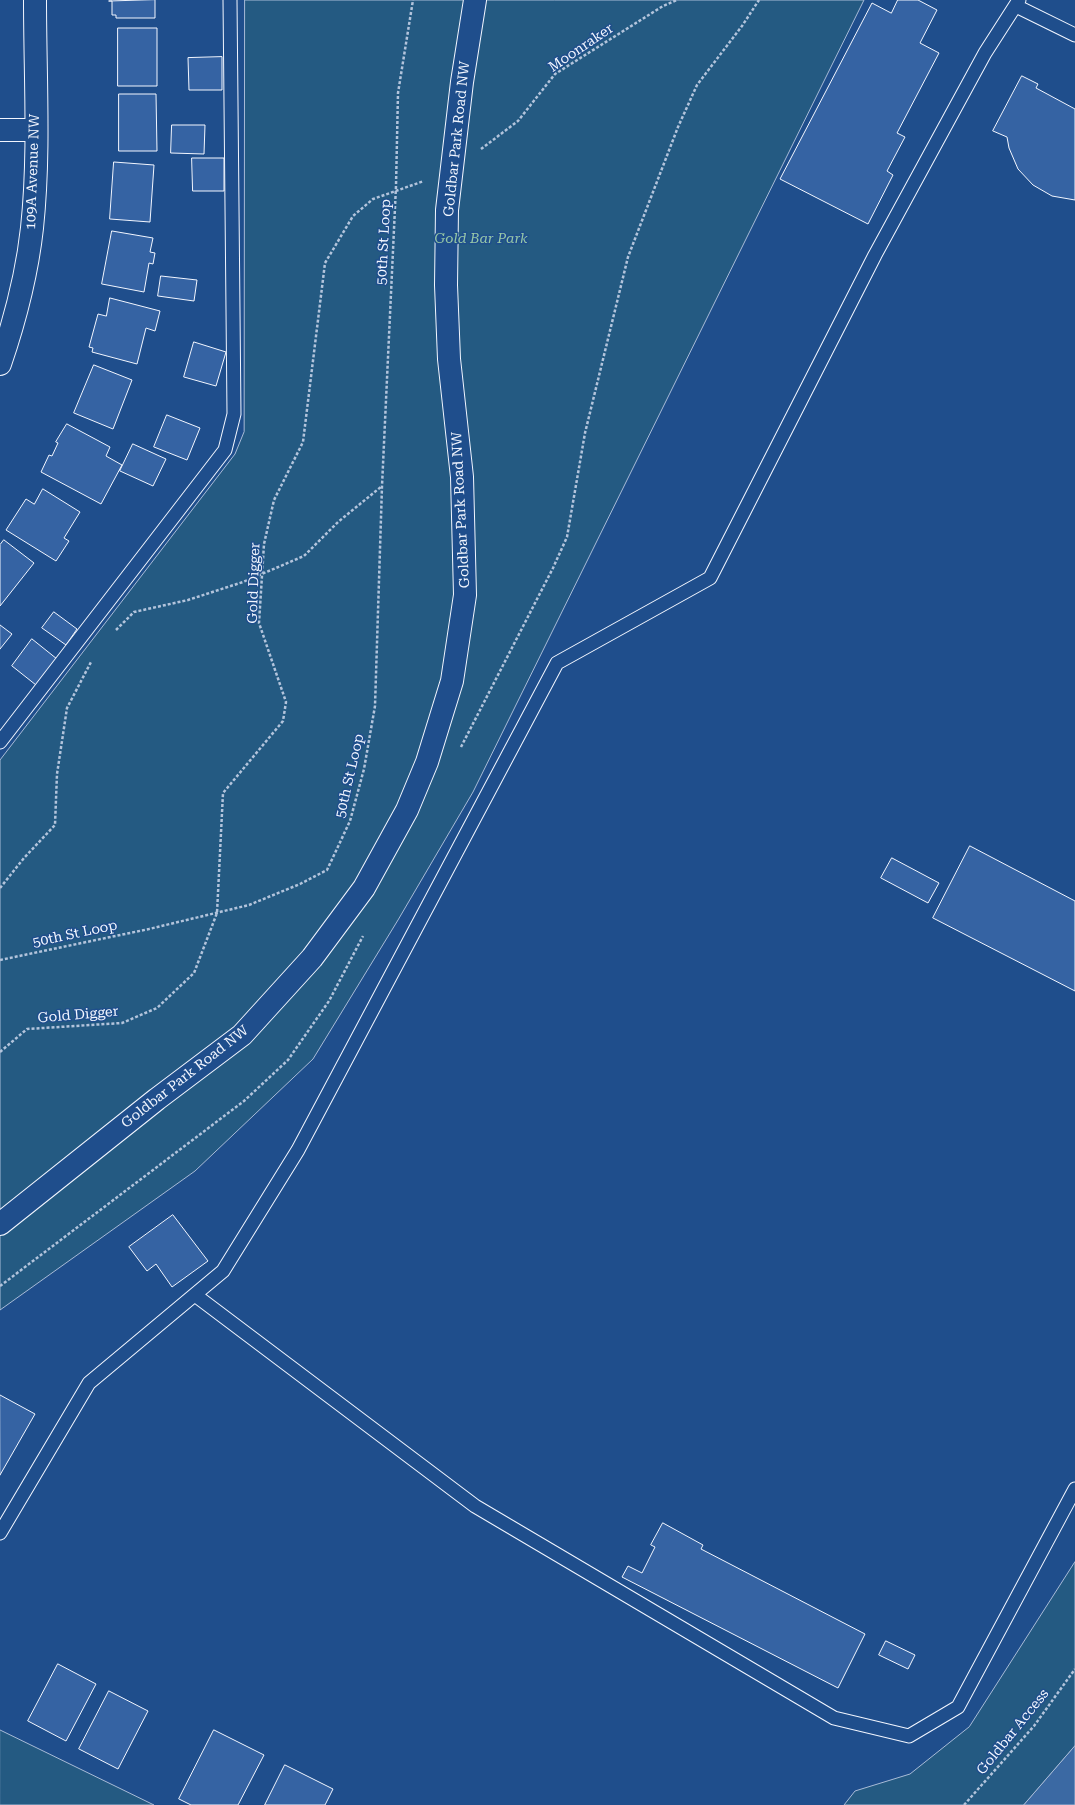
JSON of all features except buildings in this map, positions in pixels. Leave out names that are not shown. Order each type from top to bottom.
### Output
[{"type":"street","name":"109A Avenue NW","points":[[0,364],[11,331],[24,275],[32,229],[36,180],[35,0]]},
{"type":"street","name":"Goldbar Park Road NW","points":[[0,1224],[157,1099],[242,1034],[312,958],[364,888],[407,810],[427,762],[452,680],[465,595],[462,477],[449,360],[446,285],[447,210],[462,82],[474,0]]},
{"type":"street","points":[[0,130],[36,130]]},
{"type":"lane","points":[[0,742],[225,450],[234,414],[230,0]]},
{"type":"lane","points":[[0,1534],[89,1383],[224,1271],[298,1150],[557,663],[710,578],[875,256],[985,53],[1017,3],[1075,34]]},
{"type":"lane","points":[[195,1295],[476,1506],[834,1718],[909,1736],[958,1707],[1075,1488]]},
{"type":"path","name":"50th St Loop","points":[[0,960],[249,905],[300,884],[327,870],[350,821],[364,769],[375,706],[382,486],[393,260],[398,93],[413,0]]},
{"type":"path","name":"Moonraker","points":[[452,171],[518,121],[555,74],[662,6],[677,0]]},
{"type":"path","name":"Gold Digger","points":[[0,1052],[27,1029],[122,1023],[157,1008],[194,973],[217,913],[224,793],[283,721],[286,702],[259,623],[264,544],[274,500],[303,442],[325,263],[353,216],[373,199],[452,171]]},
{"type":"path","points":[[114,632],[134,612],[188,600],[243,582],[304,556],[338,522],[382,486]]},
{"type":"path","points":[[0,888],[24,858],[55,825],[57,774],[68,708],[92,660]]},
{"type":"path","name":"Goldbar Access","points":[[964,1805],[1034,1726],[1075,1669]]},
{"type":"green space","name":"Gold Bar Park","points":[[245,0],[864,0],[473,792],[398,920],[313,1059],[195,1171],[0,1310],[0,760],[235,454],[244,432]]},
{"type":"green space","points":[[1075,1562],[1075,1746],[1024,1805],[844,1805],[855,1791],[910,1774],[969,1727]]},
{"type":"green space","points":[[0,1730],[154,1805],[0,1805]]},
{"type":"shaded area","points":[[1075,1746],[1075,1805],[1024,1805]]}]
